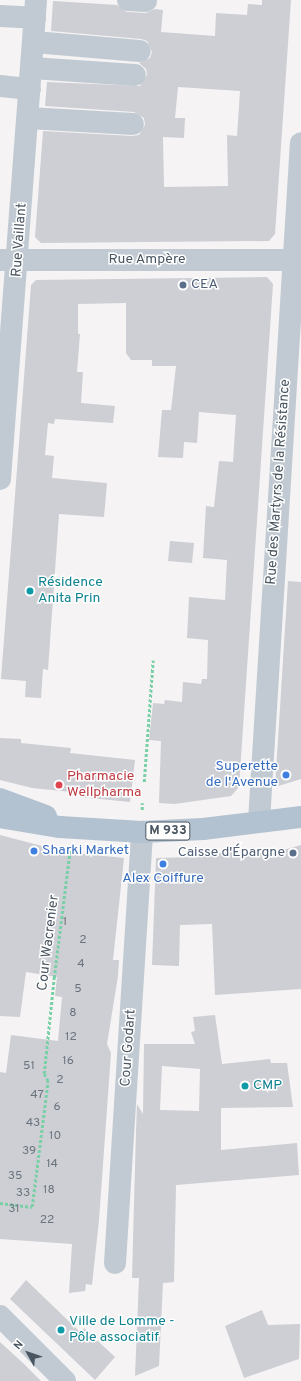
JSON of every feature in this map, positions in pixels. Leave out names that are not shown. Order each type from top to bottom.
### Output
[{"type":"main road","name":"M 933","points":[[0,799],[78,828]]},
{"type":"main road","name":"M 933","points":[[259,821],[301,808]]},
{"type":"main road","name":"M 933","points":[[0,817],[78,828],[142,832],[203,829],[301,817]]},
{"type":"street","points":[[0,16],[36,9]]},
{"type":"street","name":"Rue Vaillant","points":[[0,480],[9,261],[28,118],[36,9]]},
{"type":"street","points":[[34,42],[140,51]]},
{"type":"street","points":[[0,86],[31,79],[135,75]]},
{"type":"street","points":[[28,118],[133,124]]},
{"type":"street","name":"Rue des Martyrs de la Résistance","points":[[259,821],[297,260],[301,143]]},
{"type":"street","name":"Rue Ampère","points":[[9,261],[297,260]]},
{"type":"street","name":"Cour Godart","points":[[114,1263],[142,832]]},
{"type":"street","points":[[0,1316],[65,1381]]},
{"type":"path","points":[[144,782],[153,660]]},
{"type":"path","name":"Cour Wacrenier","points":[[0,1203],[32,1207],[48,1081],[44,1074],[69,853],[78,828]]},
{"type":"building","points":[[262,0],[291,0],[275,234],[269,241],[41,243],[35,237],[43,131],[132,136],[139,135],[145,125],[144,118],[134,112],[45,106],[47,82],[140,86],[147,75],[146,69],[139,63],[150,58],[152,52],[147,41],[141,39],[51,31],[53,1],[117,5],[127,12],[146,13],[155,9],[163,10],[161,32],[215,36],[216,13],[247,15],[248,4],[262,5]],"holes":[[[178,87],[240,91],[237,136],[227,135],[228,186],[164,187],[163,137],[184,138],[185,118],[175,118]]]},
{"type":"building","points":[[267,277],[273,284],[239,787],[231,796],[175,804],[159,803],[161,741],[149,740],[153,703],[164,704],[165,700],[182,702],[183,682],[201,684],[202,679],[207,679],[208,640],[187,638],[189,597],[225,600],[227,560],[203,558],[206,506],[214,507],[219,461],[233,462],[236,415],[199,412],[197,443],[184,442],[183,458],[158,457],[162,410],[171,410],[176,366],[152,366],[152,360],[131,360],[126,353],[126,303],[78,304],[78,334],[80,334],[77,372],[83,372],[81,403],[115,406],[113,423],[55,419],[54,424],[48,423],[45,455],[54,456],[52,478],[107,483],[104,517],[59,514],[48,670],[43,669],[41,698],[25,697],[26,681],[1,679],[31,285],[36,280]]},
{"type":"building","points":[[170,541],[194,543],[192,563],[168,561]]},
{"type":"building","points":[[288,581],[301,582],[301,779],[275,787]]},
{"type":"building","points":[[0,738],[21,739],[21,743],[71,748],[70,753],[135,760],[130,802],[80,797],[81,793],[32,788],[0,780]]},
{"type":"building","points":[[0,835],[65,852],[124,858],[113,960],[119,960],[118,976],[107,1044],[111,1053],[99,1220],[92,1285],[86,1284],[85,1291],[69,1293],[72,1244],[0,1239],[0,1072],[6,1073],[11,1035],[58,1041],[62,997],[55,996],[57,977],[26,972],[20,1017],[0,1016]]},
{"type":"building","points":[[301,845],[301,989],[215,995],[212,924],[180,925],[179,966],[152,965],[156,858],[192,857],[192,855],[232,852],[232,856],[283,850]]},
{"type":"building","points":[[215,1015],[222,1064],[270,1059],[271,1063],[287,1063],[293,1107],[221,1108],[221,1150],[297,1143],[299,1175],[176,1185],[174,1282],[163,1283],[159,1366],[135,1376],[139,1278],[132,1278],[137,1104],[143,1114],[144,1044],[195,1044],[191,1032],[195,1031],[193,1017]],"holes":[[[162,1066],[200,1069],[199,1111],[160,1110]]]},
{"type":"building","name":"Ville de Lomme - Pôle associatif","points":[[26,1280],[81,1333],[84,1328],[115,1357],[95,1380],[10,1299]]},
{"type":"building","points":[[262,1310],[268,1325],[300,1324],[299,1359],[244,1378],[225,1326]]},
{"type":"building","points":[[0,1342],[24,1364],[41,1381],[0,1381]]},
{"type":"place","name":"CEA","points":[[183,285]]},
{"type":"place","name":"Résidence Anita Prin","points":[[30,591]]},
{"type":"place","name":"Superette de l'Avenue","points":[[286,775]]},
{"type":"place","name":"Pharmacie Wellpharma","points":[[59,785]]},
{"type":"place","name":"Sharki Market","points":[[34,851]]},
{"type":"place","name":"Caisse d'Épargne","points":[[293,853]]},
{"type":"place","name":"Alex Coiffure","points":[[163,864]]},
{"type":"place","name":"CMP","points":[[245,1086]]},
{"type":"place","name":"Ville de Lomme - Pôle associatif","points":[[61,1330]]}]
